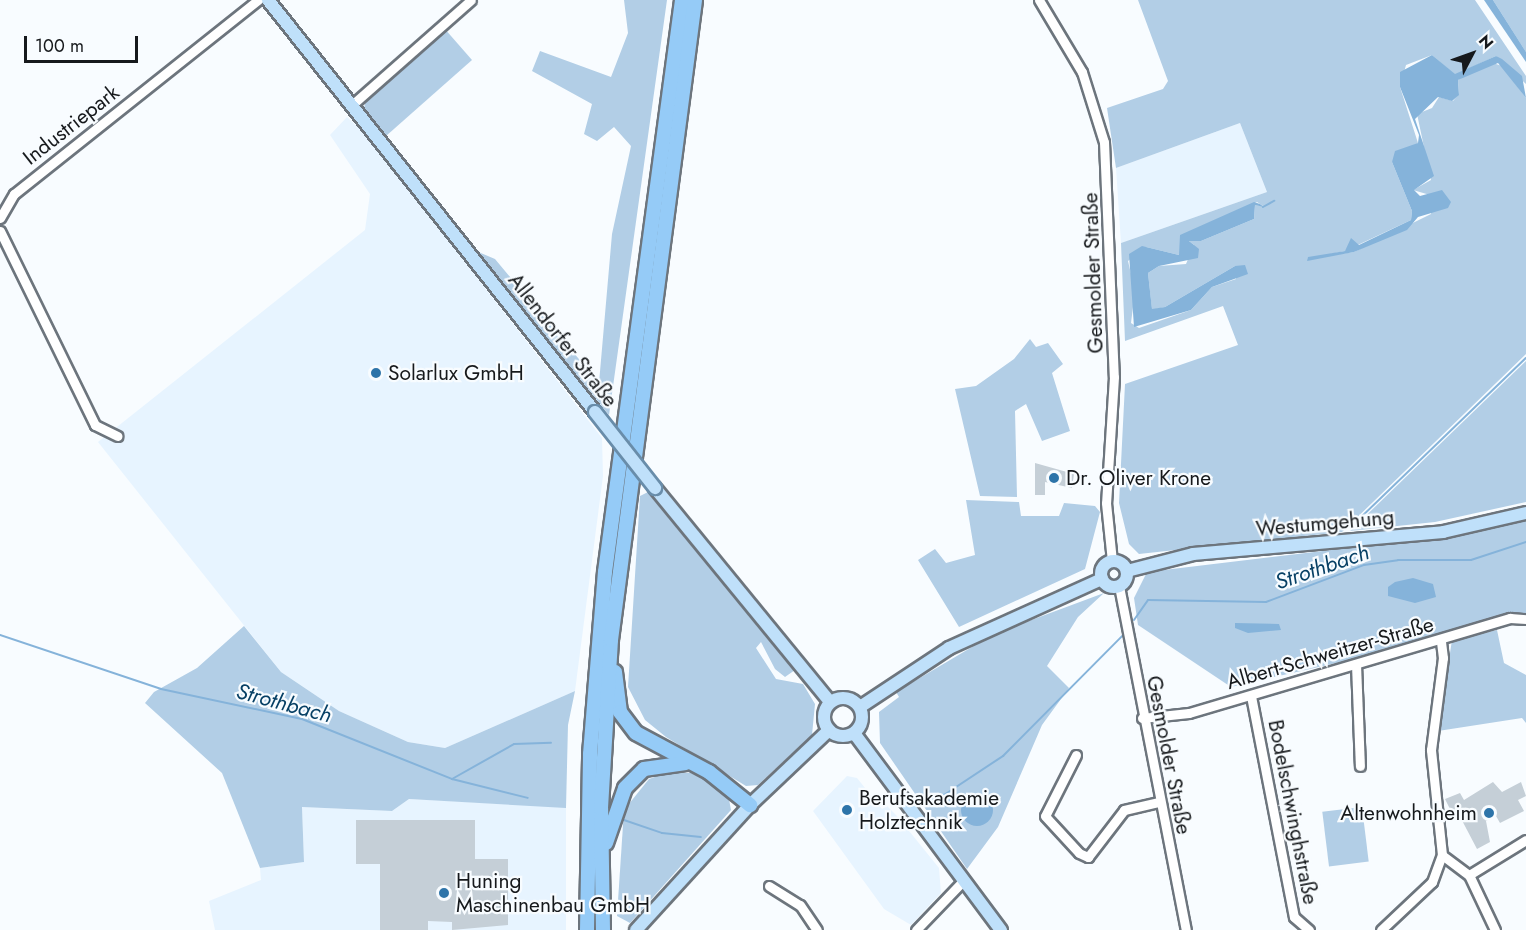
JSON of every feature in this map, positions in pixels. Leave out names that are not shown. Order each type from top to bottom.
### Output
[{"type":"highway","points":[[587,930],[590,754],[605,572],[682,0]]},
{"type":"highway","points":[[603,930],[600,865],[611,640],[695,0]]},
{"type":"highway","points":[[611,640],[620,712],[636,733],[717,777],[750,805]]},
{"type":"highway","points":[[600,865],[625,788],[644,769],[690,763]]},
{"type":"main road","name":"Allendorfer Straße","points":[[268,0],[353,104],[655,488],[830,702]]},
{"type":"main road","name":"Westumgehung","points":[[1127,571],[1193,554],[1443,532],[1526,513]]},
{"type":"main road","points":[[860,707],[959,643],[1102,579],[1119,586],[1127,571],[1112,561],[1102,567],[1102,579]]},
{"type":"main road","points":[[843,698],[860,707],[862,718],[854,733],[844,736],[829,730],[824,716],[830,702],[843,698]]},
{"type":"main road","points":[[636,930],[750,805],[829,730]]},
{"type":"main road","points":[[854,733],[1001,930]]},
{"type":"street","name":"Industriepark","points":[[0,218],[14,194],[258,0]]},
{"type":"street","points":[[353,104],[471,0]]},
{"type":"street","name":"Gesmolder Straße","points":[[1039,0],[1082,72],[1104,142],[1114,377],[1106,503],[1112,561]]},
{"type":"street","points":[[0,231],[95,425],[118,436]]},
{"type":"street","name":"Gesmolder Straße","points":[[1119,586],[1142,718],[1186,930]]},
{"type":"street","name":"Albert-Schweitzer-Straße","points":[[1142,718],[1189,713],[1441,641],[1510,618],[1526,619]]},
{"type":"street","points":[[1381,930],[1432,882],[1442,855],[1431,750],[1443,658],[1441,641]]},
{"type":"street","points":[[1356,664],[1360,766]]},
{"type":"street","name":"Bodelschwinghstraße","points":[[1251,696],[1294,917],[1309,930]]},
{"type":"street","points":[[1076,755],[1045,816],[1079,853],[1088,857],[1124,810],[1159,802]]},
{"type":"street","points":[[1469,875],[1526,840]]},
{"type":"street","points":[[1442,855],[1469,875],[1495,930]]},
{"type":"street","points":[[916,930],[963,880]]},
{"type":"street","points":[[769,886],[800,905],[817,930]]},
{"type":"shaded area","points":[[624,0],[667,0],[609,415],[476,251],[495,259],[599,383],[612,234],[631,146],[614,127],[597,141],[584,134],[592,104],[532,71],[540,51],[611,77],[628,33]]},
{"type":"shaded area","points":[[1138,0],[1475,0],[1526,76],[1526,84],[1496,56],[1455,75],[1432,55],[1406,65],[1400,87],[1418,143],[1392,162],[1412,211],[1411,220],[1345,251],[1306,259],[1354,252],[1431,214],[1430,195],[1413,190],[1431,180],[1417,114],[1432,108],[1439,97],[1453,101],[1459,94],[1458,80],[1468,74],[1493,63],[1502,66],[1526,98],[1526,354],[1342,532],[1139,554],[1129,544],[1119,503],[1125,384],[1238,345],[1223,306],[1125,341],[1121,243],[1267,192],[1240,123],[1116,168],[1107,108],[1163,89],[1168,81]],"holes":[[[1257,202],[1263,206],[1255,205],[1254,219],[1201,241],[1189,241],[1194,245],[1186,264],[1159,266],[1148,273],[1152,310],[1165,307],[1235,266],[1236,279],[1212,287],[1191,310],[1139,328],[1131,323],[1135,291],[1128,261],[1146,247],[1179,255],[1188,233]]]},
{"type":"shaded area","points":[[1484,0],[1493,0],[1526,52],[1526,62]]},
{"type":"shaded area","points":[[1493,0],[1526,0],[1526,52],[1524,49]]},
{"type":"shaded area","points":[[444,28],[472,60],[386,136],[364,109],[366,97]]},
{"type":"shaded area","points":[[1432,55],[1455,74],[1496,56],[1522,76],[1526,98],[1498,63],[1458,80],[1459,95],[1452,101],[1438,97],[1415,119],[1434,176],[1414,190],[1420,196],[1442,190],[1451,202],[1448,208],[1418,217],[1407,230],[1354,252],[1307,261],[1308,257],[1345,251],[1351,238],[1359,245],[1411,220],[1412,211],[1392,162],[1395,151],[1418,143],[1419,135],[1400,87],[1400,72]]},
{"type":"shaded area","points":[[347,117],[364,133],[602,438],[603,476],[575,691],[445,748],[408,742],[339,711],[281,672],[98,442],[365,230],[370,194],[330,135]]},
{"type":"shaded area","points":[[1240,123],[1267,192],[1121,243],[1116,168]]},
{"type":"shaded area","points":[[1254,202],[1264,207],[1255,205],[1254,219],[1201,241],[1189,241],[1199,249],[1198,258],[1159,266],[1148,273],[1152,309],[1165,307],[1235,266],[1245,265],[1248,274],[1212,287],[1191,310],[1134,327],[1129,254],[1142,246],[1179,255],[1180,235]]},
{"type":"shaded area","points":[[1030,339],[1036,347],[1048,343],[1063,364],[1052,373],[1070,431],[1042,441],[1026,404],[1015,411],[1017,497],[980,496],[955,389],[976,386],[1014,359]]},
{"type":"shaded area","points":[[1526,361],[1526,502],[1435,522],[1350,531]]},
{"type":"shaded area","points":[[650,491],[795,670],[785,677],[775,669],[761,642],[756,648],[776,679],[803,684],[815,704],[812,735],[758,785],[746,786],[666,737],[645,720],[628,687],[640,496]]},
{"type":"shaded area","points":[[966,500],[1019,502],[1021,516],[1059,516],[1064,503],[1095,506],[1100,512],[1085,569],[959,627],[918,560],[935,549],[946,563],[975,555]]},
{"type":"shaded area","points":[[1526,519],[1526,614],[1506,614],[1354,659],[1231,687],[1138,625],[1134,598],[1147,572],[1466,534]]},
{"type":"shaded area","points":[[1413,578],[1433,584],[1436,597],[1415,603],[1388,596],[1388,587],[1395,582]]},
{"type":"shaded area","points":[[1104,593],[1078,617],[1047,666],[1069,688],[1042,725],[998,827],[967,869],[880,743],[879,712],[899,697],[896,692],[994,634]]},
{"type":"shaded area","points":[[1235,623],[1279,624],[1281,630],[1248,633],[1235,628]]},
{"type":"shaded area","points":[[244,626],[281,672],[339,711],[408,742],[445,748],[575,691],[568,725],[566,808],[409,799],[392,811],[302,807],[304,862],[260,868],[222,773],[145,703],[154,692],[197,668]]},
{"type":"shaded area","points":[[1497,630],[1504,663],[1526,675],[1526,723],[1522,718],[1438,731],[1452,640]]},
{"type":"shaded area","points":[[669,772],[691,773],[717,784],[728,794],[731,810],[630,923],[617,916],[624,810],[649,779]]},
{"type":"shaded area","points":[[847,776],[857,778],[882,809],[887,806],[897,816],[939,868],[941,893],[911,925],[884,909],[813,811]]},
{"type":"shaded area","points":[[977,794],[988,799],[993,810],[988,821],[977,826],[966,821],[961,810],[966,799]]},
{"type":"shaded area","points":[[409,799],[566,807],[566,930],[215,930],[209,901],[261,880],[260,868],[304,862],[302,807],[392,811]]},
{"type":"shaded area","points":[[1362,807],[1369,862],[1329,866],[1322,812]]},
{"type":"building","name":"Dr. Oliver Krone","points":[[1035,463],[1074,474],[1072,488],[1045,482],[1045,495],[1035,495]]},
{"type":"building","name":"Altenwohnheim","points":[[1493,782],[1502,792],[1521,782],[1526,796],[1518,800],[1524,811],[1500,823],[1496,816],[1486,821],[1490,842],[1477,849],[1456,809],[1451,811],[1445,799],[1460,793],[1464,800]]},
{"type":"building","name":"Huning Maschinenbau GmbH","points":[[356,820],[475,820],[475,859],[508,859],[508,925],[452,930],[452,922],[428,921],[428,930],[380,930],[380,864],[356,864]]},
{"type":"waterway","points":[[1263,207],[1274,201]]},
{"type":"waterway","points":[[1356,522],[1526,358]]},
{"type":"waterway","name":"Strothbach","points":[[1134,620],[1148,600],[1266,602],[1364,565],[1398,560],[1471,560],[1526,542]]},
{"type":"waterway","name":"Strothbach","points":[[0,635],[161,689],[302,719],[452,779],[514,744],[551,743]]},
{"type":"waterway","name":"Strothbach","points":[[917,801],[944,795],[1003,756],[1123,635]]},
{"type":"waterway","points":[[452,779],[528,798]]},
{"type":"waterway","points":[[621,819],[662,833],[701,837]]},
{"type":"place","name":"Solarlux GmbH","points":[[376,373]]},
{"type":"place","name":"Dr. Oliver Krone","points":[[1054,478]]},
{"type":"place","name":"Berufsakademie Holztechnik","points":[[847,810]]},
{"type":"place","name":"Altenwohnheim","points":[[1489,813]]},
{"type":"place","name":"Huning Maschinenbau GmbH","points":[[444,893]]}]
